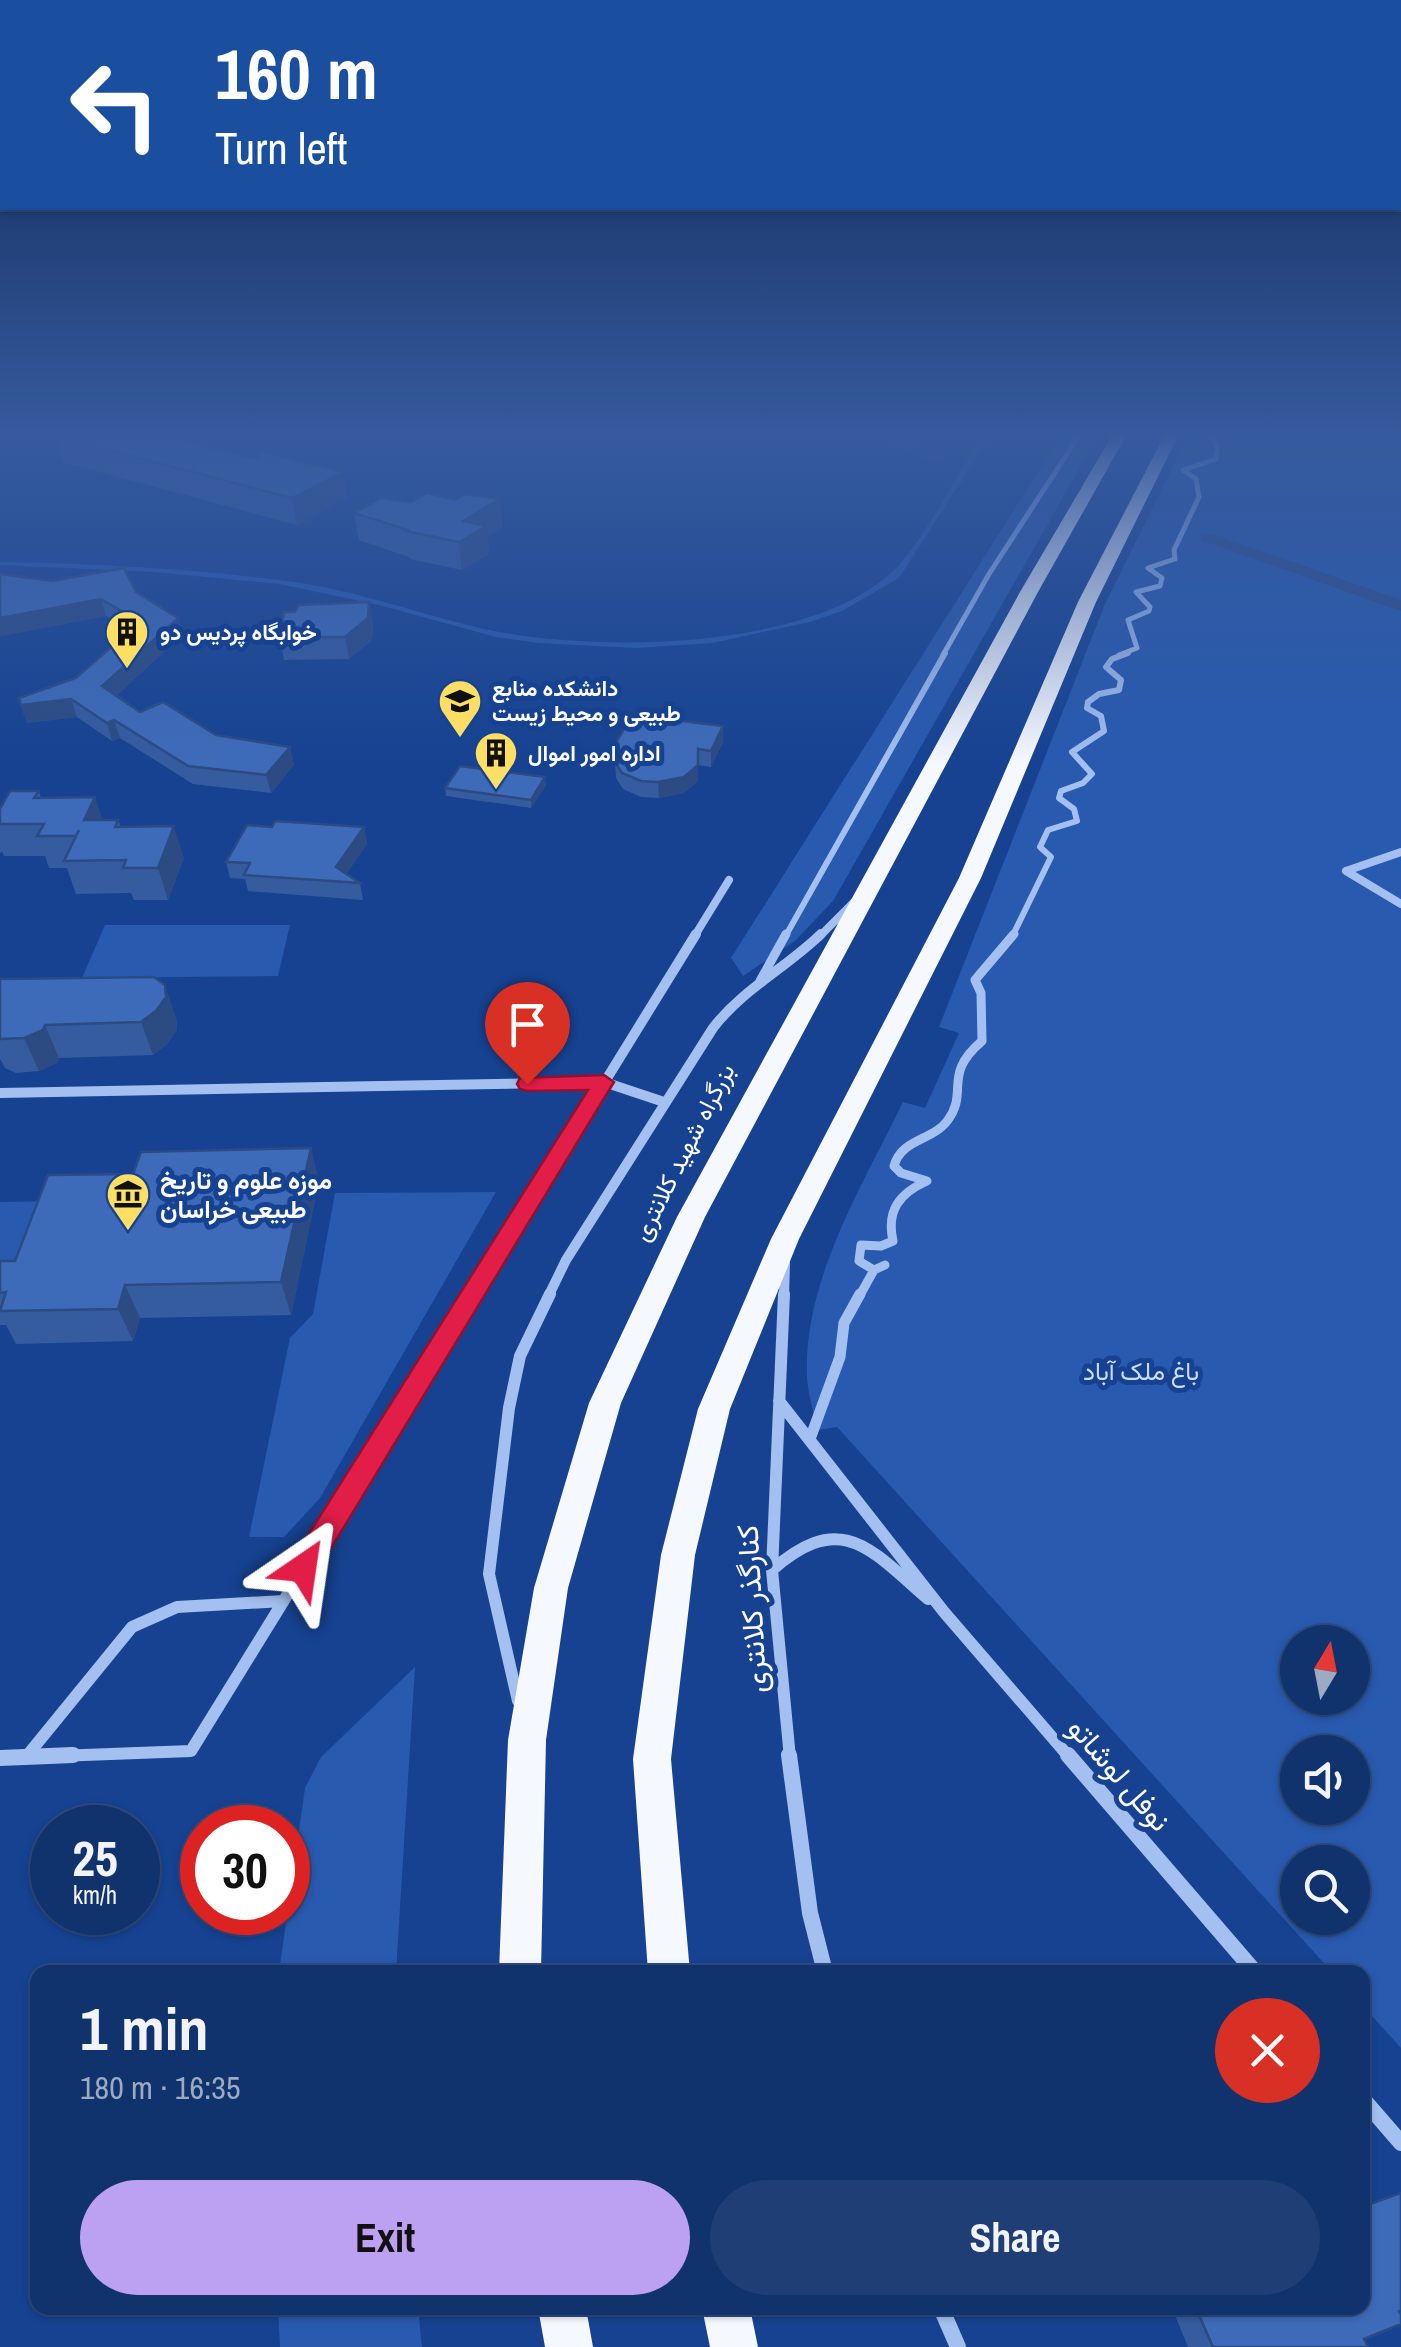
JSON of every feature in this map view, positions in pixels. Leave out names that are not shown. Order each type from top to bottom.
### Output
[{"type":"highway","name":"بزرگراه شهید کلانتری","points":[[520,1965],[527,1740],[551,1588],[605,1403],[691,1217],[1056,544]]},
{"type":"highway","points":[[667,1965],[652,1759],[678,1555],[714,1409],[786,1239],[970,878],[1087,602],[1117,544]]},
{"type":"highway","points":[[563,2315],[569,2347]]},
{"type":"highway","points":[[727,2315],[734,2347]]},
{"type":"street","points":[[760,981],[1009,544]]},
{"type":"street","points":[[874,1270],[859,1261],[861,1245],[880,1246],[893,1241],[889,1216],[894,1204],[913,1186],[927,1181],[901,1173],[894,1166],[896,1157],[909,1142],[936,1132],[952,1114],[953,1077],[958,1063],[982,1041],[981,993],[975,980],[1003,955],[1016,934],[1051,856],[1040,846],[1048,830],[1077,822],[1074,809],[1059,798],[1061,791],[1083,783],[1092,774],[1072,752],[1104,731],[1101,716],[1087,708],[1088,702],[1099,694],[1119,690],[1121,680],[1106,668],[1107,663],[1113,655],[1138,648],[1128,620],[1148,612],[1150,606],[1136,592],[1160,586],[1162,578],[1148,568],[1175,559],[1177,544]]},
{"type":"street","points":[[1401,852],[1346,870],[1401,904]]},
{"type":"street","points":[[0,1758],[190,1751],[730,880]]},
{"type":"street","points":[[527,1740],[489,1574],[509,1408],[520,1356],[566,1260],[664,1102],[734,1001],[800,955],[869,887]]},
{"type":"street","points":[[0,1092],[604,1082],[664,1102]]},
{"type":"street","name":"کنارگذر کلانتری","points":[[786,1239],[772,1570],[786,1731],[808,1894],[823,1965]]},
{"type":"street","points":[[810,1438],[840,1357],[844,1323],[874,1270],[886,1265]]},
{"type":"street","name":"نوفل لوشاتو","points":[[778,1401],[944,1612],[1248,1965]]},
{"type":"street","name":"نوفل لوشاتو","points":[[772,1570],[793,1547],[824,1536],[857,1540],[944,1612]]},
{"type":"street","points":[[26,1757],[132,1626],[177,1607],[283,1601]]},
{"type":"street","points":[[1370,2107],[1401,2143]]},
{"type":"street","points":[[944,2315],[958,2347]]},
{"type":"green space","points":[[915,544],[921,544],[899,578],[842,611],[810,622],[712,643],[635,648],[496,637],[379,605],[280,584],[154,572],[0,565],[7,562],[115,566],[295,582],[494,631],[589,642],[644,642],[755,631],[807,618],[853,599],[902,562]]},
{"type":"green space","points":[[993,544],[1037,544],[833,901],[795,941],[743,976],[731,958]]},
{"type":"green space","name":"باغ ملک آباد","points":[[1135,544],[1401,544],[1401,2048],[1370,2014],[1370,1965],[1326,1965],[1298,1935],[1370,1935],[1370,1845],[1280,1845],[1280,1915],[837,1427],[818,1430],[807,1377],[808,1341],[825,1270],[903,1102],[925,1108],[959,1033],[939,1027],[1105,604]]},
{"type":"green space","points":[[105,925],[290,925],[278,976],[82,978]]},
{"type":"green space","points":[[496,1192],[320,1498],[284,1537],[249,1537],[290,1338],[313,1314],[335,1193]]},
{"type":"green space","points":[[60,1201],[0,1290],[0,1202]]},
{"type":"green space","points":[[415,1667],[396,1965],[280,1965],[284,1935],[310,1935],[310,1805],[303,1805],[305,1788],[321,1757]]},
{"type":"green space","points":[[278,2315],[419,2315],[422,2347],[280,2347]]},
{"type":"building","points":[[124,568],[136,592],[178,618],[102,686],[140,712],[163,702],[216,735],[290,747],[266,775],[188,766],[114,720],[107,723],[71,699],[21,705],[19,698],[76,678],[140,622],[101,599],[0,618],[0,574],[52,581]]},
{"type":"building","points":[[369,602],[368,618],[345,637],[280,637],[284,612],[295,612],[299,605]]},
{"type":"building","points":[[632,715],[723,726],[711,751],[698,749],[698,765],[684,777],[641,781],[622,773],[615,762],[616,743]]},
{"type":"building","name":"اداره امور اموال","points":[[460,766],[545,777],[531,800],[445,788]]},
{"type":"building","points":[[10,791],[39,791],[34,798],[95,797],[84,820],[118,820],[115,827],[174,826],[158,868],[123,868],[126,860],[64,861],[79,830],[76,836],[37,836],[44,824],[0,824],[0,809]]},
{"type":"building","points":[[275,821],[364,827],[336,867],[360,883],[244,875],[250,863],[226,862],[247,825],[272,827]]},
{"type":"building","points":[[154,977],[165,985],[166,997],[141,1022],[45,1025],[43,1030],[24,1038],[0,1039],[0,979]]},
{"type":"building","points":[[311,1148],[281,1282],[125,1285],[118,1309],[0,1311],[6,1292],[0,1293],[0,1261],[15,1261],[48,1175],[133,1174],[141,1152]]},
{"type":"building","points":[[1401,2193],[1401,2324],[1364,2339],[1368,2347],[1213,2347],[1199,2315],[1370,2315],[1370,2204]]},
{"type":"waterway","points":[[1225,544],[1401,606]]},
{"type":"place","name":"خوابگاه پردیس دو","points":[[127,670]]},
{"type":"place","name":"دانشکده منابع طبیعی و محیط زیست","points":[[460,739]]},
{"type":"place","name":"اداره امور اموال","points":[[496,791]]},
{"type":"place","name":"موزه علوم و تاریخ طبیعی خراسان","points":[[128,1232]]},
{"type":"route","points":[[303,1568],[604,1082],[527,1084]]}]
